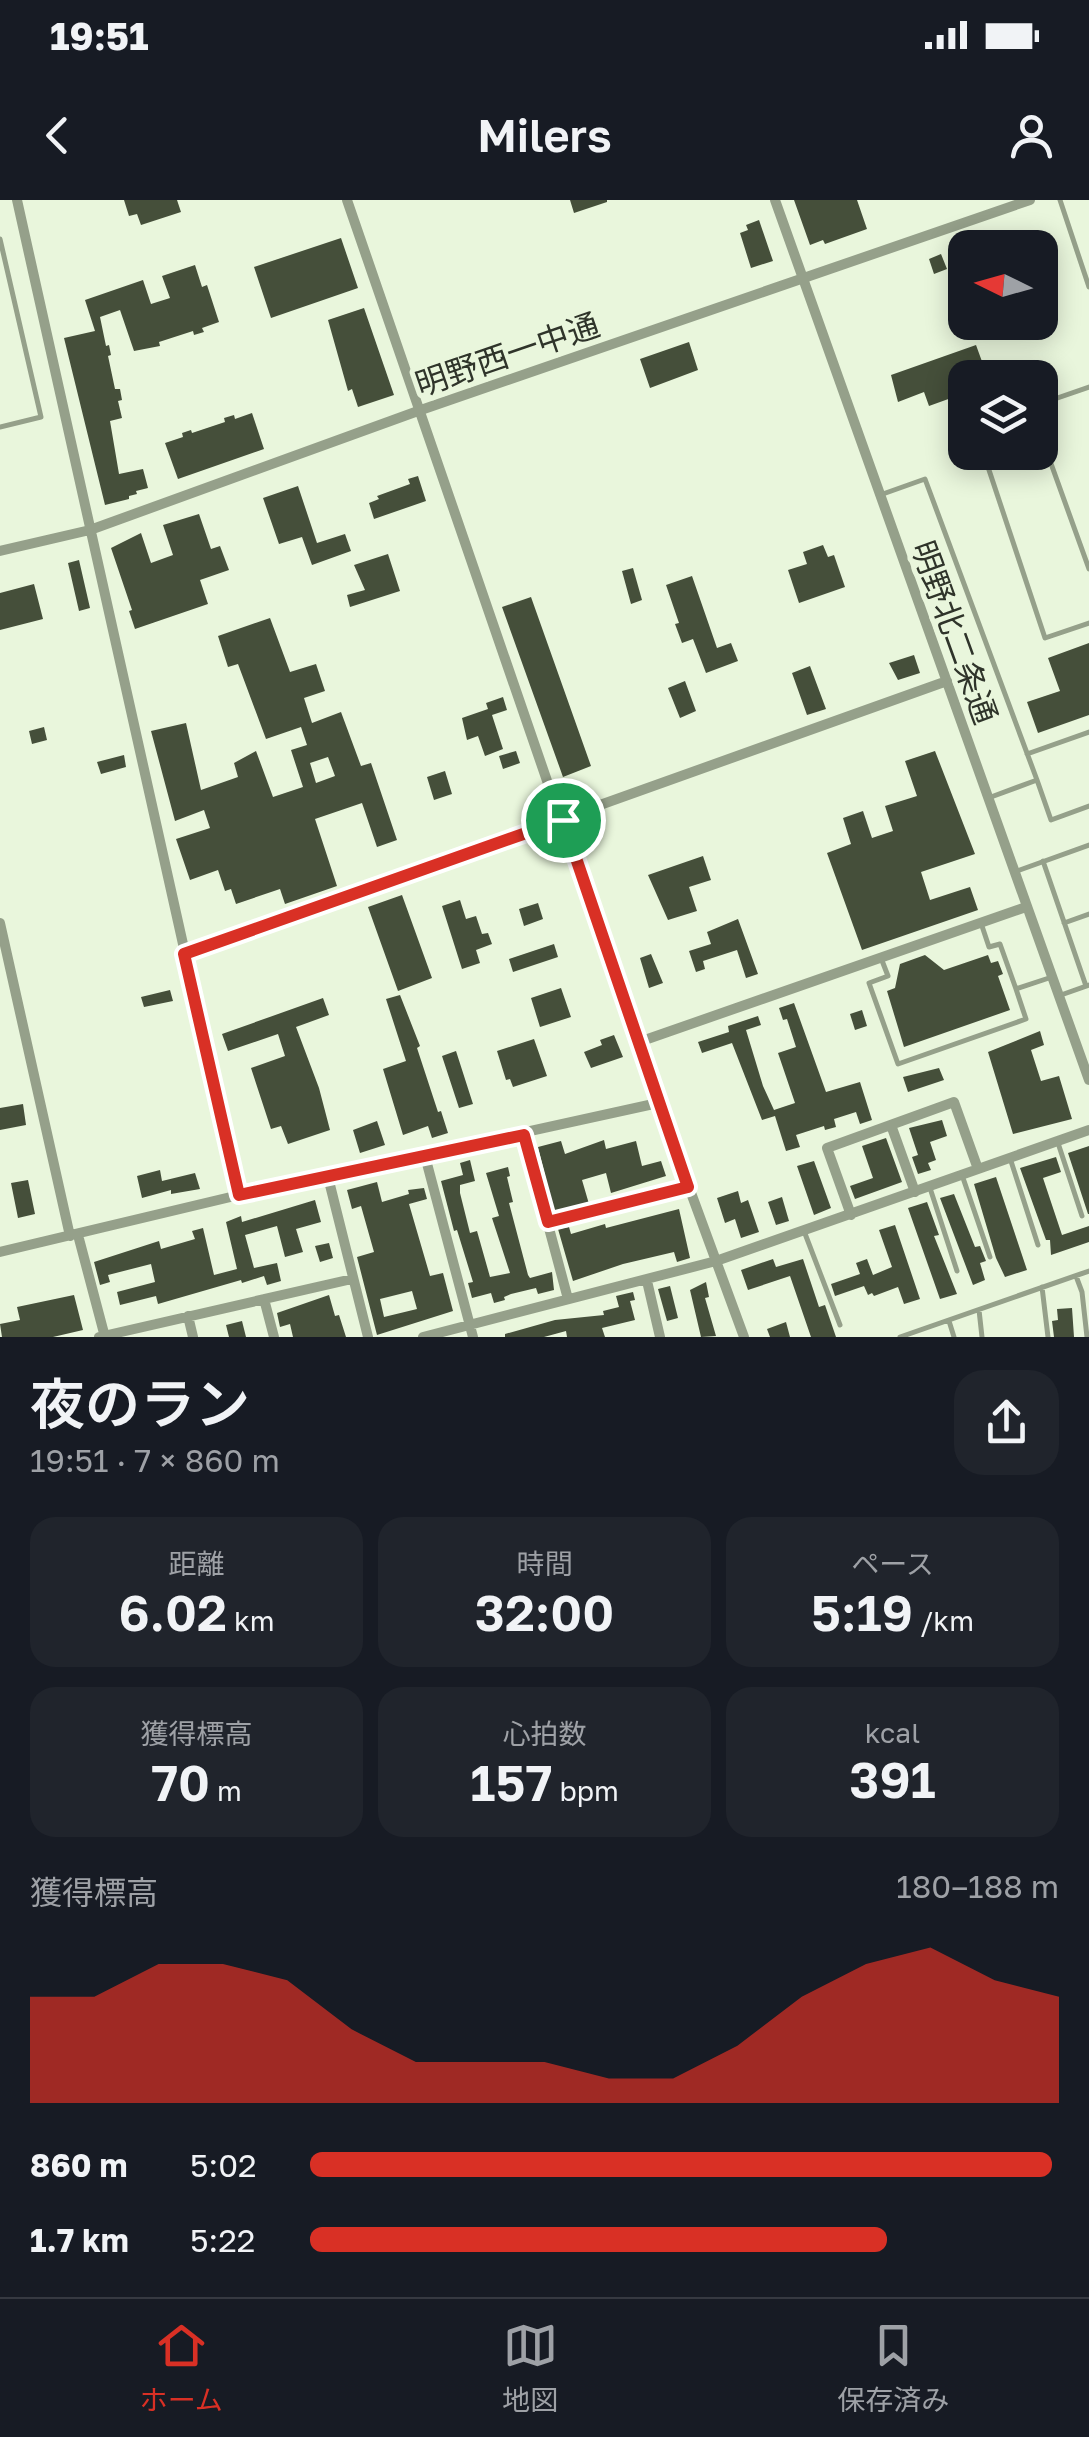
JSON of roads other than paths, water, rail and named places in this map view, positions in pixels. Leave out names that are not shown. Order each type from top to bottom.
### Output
[{"type":"street","points":[[17,200],[239,1195]]},
{"type":"street","points":[[346,200],[658,1103],[744,1337]]},
{"type":"street","name":"明野北二条通","points":[[776,200],[1058,996],[1083,1047],[1089,1080]]},
{"type":"street","name":"明野西一中通","points":[[0,551],[90,530],[1030,200]]},
{"type":"street","points":[[184,954],[947,681]]},
{"type":"street","points":[[639,1042],[1026,907]]},
{"type":"street","points":[[0,922],[74,1236],[103,1337],[352,1279]]},
{"type":"street","points":[[851,1215],[827,1148],[954,1102],[978,1169]]},
{"type":"street","points":[[0,1252],[658,1103]]},
{"type":"street","points":[[891,1125],[915,1192]]},
{"type":"street","points":[[423,1337],[472,1331],[568,1299],[716,1261],[1089,1130]]},
{"type":"street","points":[[524,1135],[568,1299]]},
{"type":"street","points":[[425,1156],[472,1331]]},
{"type":"street","points":[[328,1177],[368,1337]]},
{"type":"street","points":[[548,1222],[688,1187]]},
{"type":"street","points":[[647,1281],[660,1337]]},
{"type":"street","points":[[264,1299],[274,1337]]},
{"type":"street","points":[[188,1316],[194,1337]]},
{"type":"lane","points":[[1060,200],[1089,287]]},
{"type":"lane","points":[[0,238],[41,417],[0,427]]},
{"type":"lane","points":[[1058,398],[1088,388],[1089,397]]},
{"type":"lane","points":[[989,470],[1045,638],[1089,623]]},
{"type":"lane","points":[[1053,470],[1089,569]]},
{"type":"lane","points":[[880,496],[924,479],[1051,820],[1089,806]]},
{"type":"lane","points":[[1027,754],[1089,732]]},
{"type":"lane","points":[[988,798],[1036,780]]},
{"type":"lane","points":[[1014,872],[1089,844]]},
{"type":"lane","points":[[1042,861],[1088,985],[1058,996]]},
{"type":"lane","points":[[1064,923],[1089,914]]},
{"type":"lane","points":[[882,958],[888,976],[869,983],[898,1064],[1026,1018],[1000,944],[989,948],[980,923]]},
{"type":"lane","points":[[1016,990],[1052,976]]},
{"type":"lane","points":[[0,988],[14,986]]},
{"type":"lane","points":[[1057,1141],[1082,1216]]},
{"type":"lane","points":[[1010,1158],[1038,1245]]},
{"type":"lane","points":[[962,1175],[990,1257]]},
{"type":"lane","points":[[930,1186],[957,1270]]},
{"type":"lane","points":[[804,1231],[840,1325]]},
{"type":"lane","points":[[903,1336],[1089,1270]]},
{"type":"lane","points":[[1076,1275],[1087,1337]]},
{"type":"lane","points":[[1042,1287],[1048,1337]]},
{"type":"lane","points":[[979,1309],[982,1337]]},
{"type":"lane","points":[[949,1320],[954,1337]]}]
